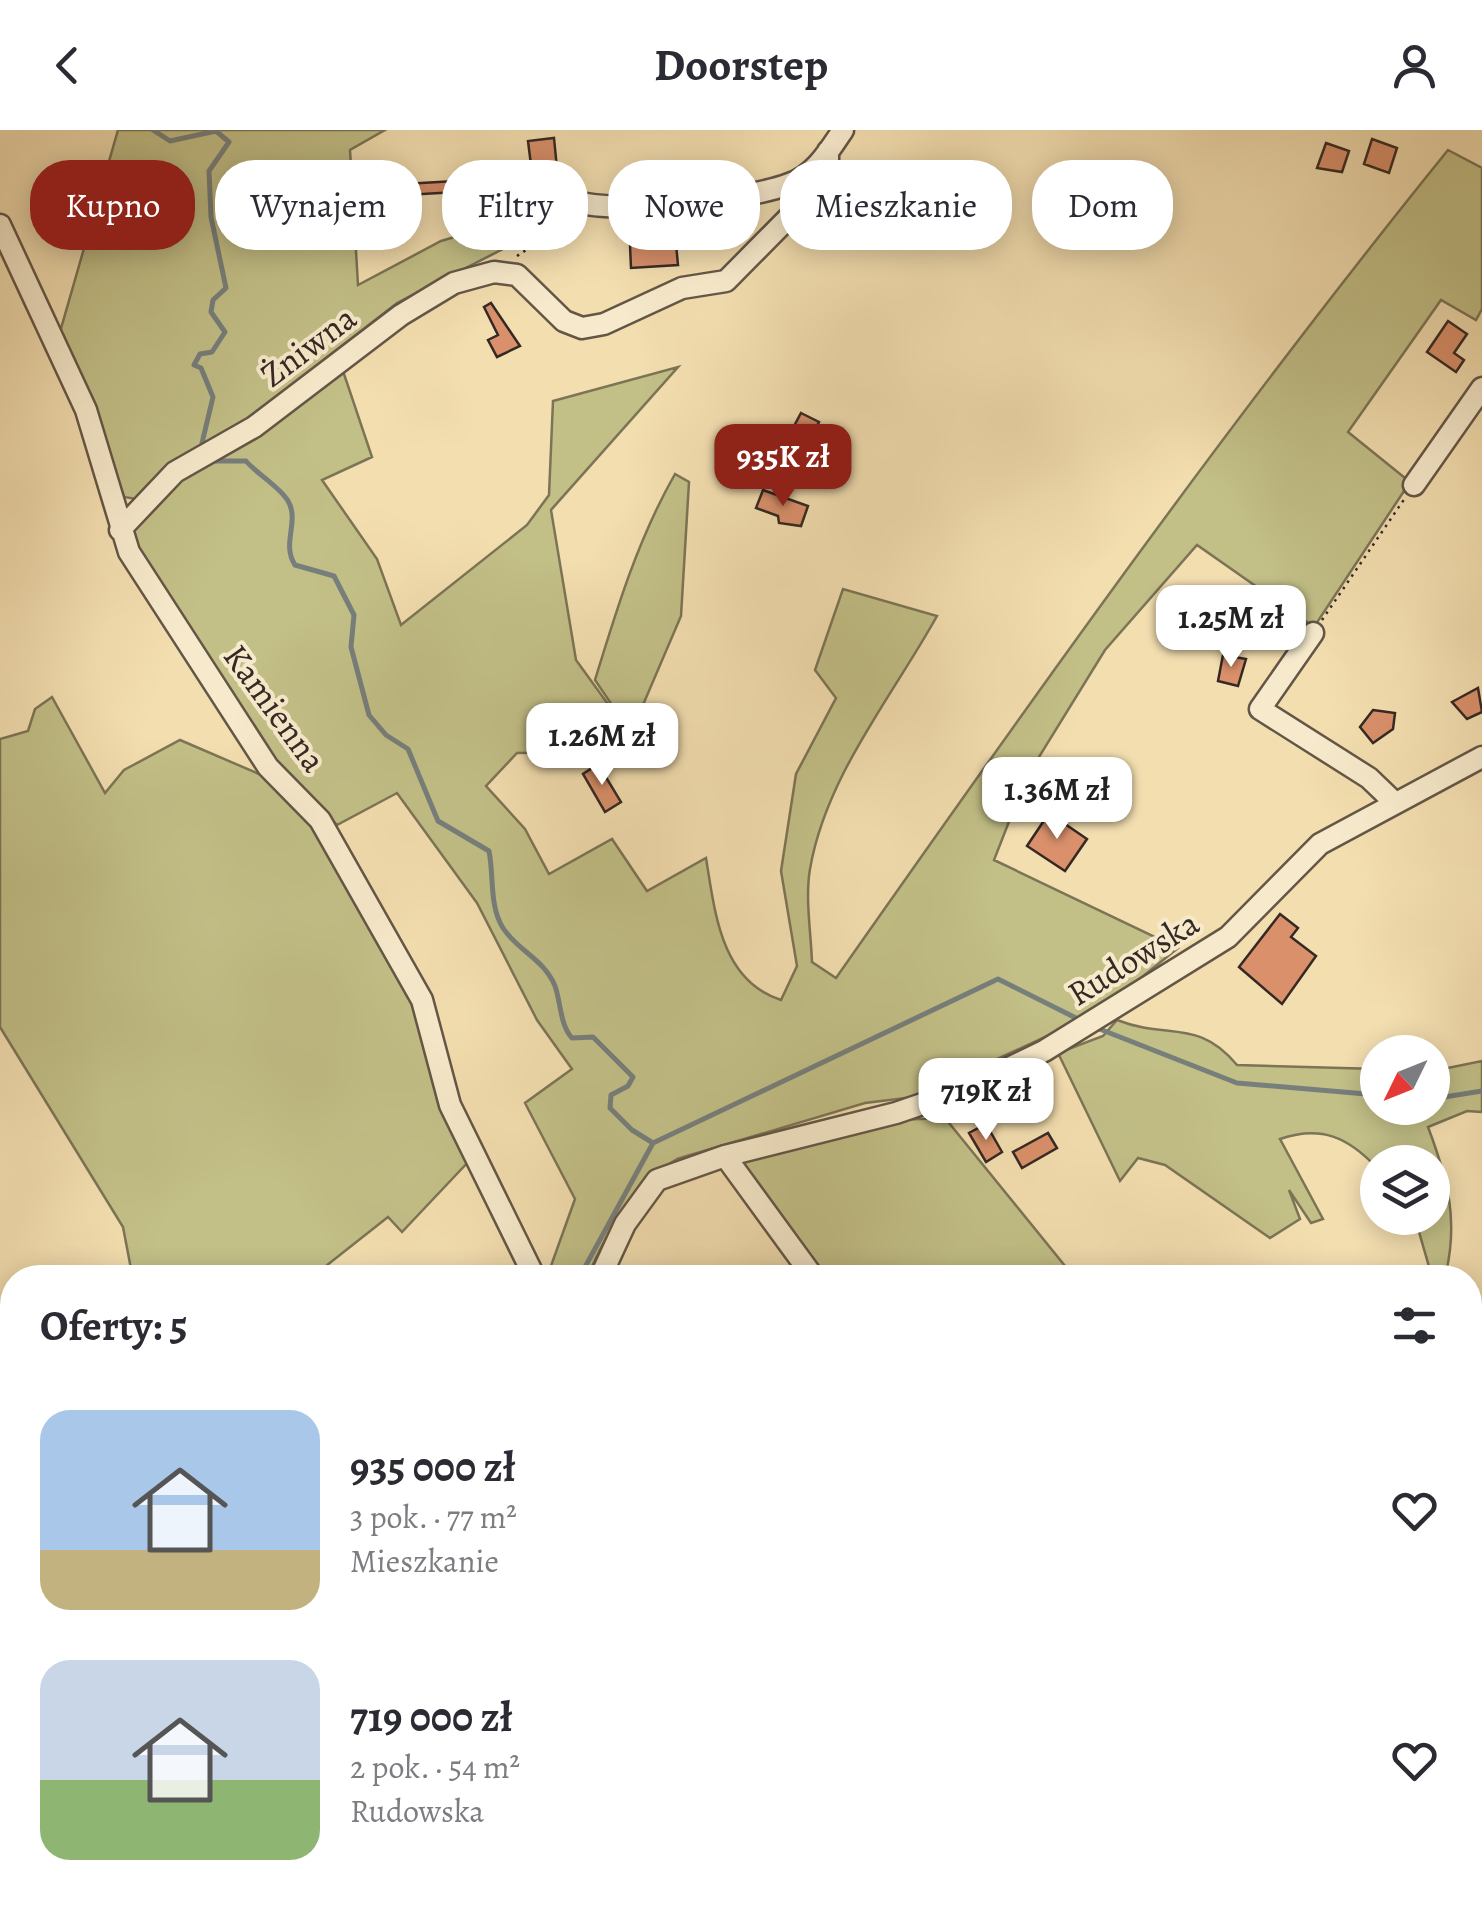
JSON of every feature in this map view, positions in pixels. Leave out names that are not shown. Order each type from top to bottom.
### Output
[{"type":"street","points":[[588,204],[656,208],[790,184],[811,172],[843,130]]},
{"type":"street","points":[[494,272],[517,275],[564,321],[593,326],[682,288],[726,281],[816,190],[828,168],[828,152]]},
{"type":"street","name":"Kamienna","points":[[0,225],[86,410],[102,454],[120,530],[268,767],[320,820],[422,1000],[450,1105],[528,1265]]},
{"type":"street","name":"Żniwna","points":[[120,530],[175,472],[254,427],[401,315],[454,282],[494,272]]},
{"type":"street","points":[[1414,484],[1482,388]]},
{"type":"street","points":[[1313,633],[1260,708],[1368,778],[1394,802]]},
{"type":"street","name":"Rudowska","points":[[606,1265],[626,1224],[657,1180],[725,1156],[896,1113],[963,1090],[1044,1052],[1228,937],[1302,858],[1394,802],[1482,757]]},
{"type":"street","points":[[725,1156],[805,1265]]},
{"type":"path","points":[[494,272],[523,250]]},
{"type":"path","points":[[1313,633],[1414,484]]},
{"type":"shaded area","points":[[118,130],[385,130],[350,150],[351,160],[215,160],[215,250],[356,250],[358,285],[442,241],[442,250],[501,250],[397,303],[249,418],[172,464],[136,499],[124,497],[60,332],[84,250],[195,250],[195,160],[109,160]]},
{"type":"shaded area","points":[[1448,150],[1482,168],[1482,309],[1476,320],[1441,300],[1348,432],[1410,482],[1314,627],[1197,545],[1105,650],[1026,778],[994,860],[1178,948],[1121,994],[1069,1026],[914,1097],[865,1103],[677,1159],[634,1196],[593,1265],[551,1265],[575,1199],[525,1103],[572,1069],[537,1020],[477,903],[397,793],[337,825],[276,763],[143,559],[131,530],[181,477],[343,371],[372,457],[322,480],[377,559],[401,625],[527,525],[549,495],[553,401],[678,367],[551,510],[576,660],[613,711],[571,752],[517,753],[486,786],[525,829],[549,874],[612,839],[647,891],[706,858],[718,922],[733,961],[761,991],[781,1000],[797,966],[781,871],[796,774],[836,698],[815,670],[843,589],[937,616],[845,769],[818,835],[809,880],[812,962],[836,978],[1211,455]]},
{"type":"shaded area","points":[[675,474],[689,482],[681,616],[631,733],[595,680],[639,549]]},
{"type":"shaded area","points":[[52,697],[105,793],[124,770],[180,740],[266,777],[312,825],[414,1001],[470,1160],[402,1232],[388,1217],[327,1265],[130,1265],[123,1227],[0,1027],[0,739],[28,731],[35,709]]},
{"type":"shaded area","points":[[1117,1020],[1195,1035],[1223,1050],[1237,1065],[1360,1069],[1360,1125],[1433,1125],[1428,1127],[1434,1145],[1360,1145],[1360,1153],[1321,1134],[1280,1139],[1323,1219],[1311,1223],[1289,1190],[1300,1219],[1270,1238],[1165,1165],[1138,1158],[1120,1181],[1058,1053],[1103,1036]]},
{"type":"shaded area","points":[[1482,1061],[1482,1112],[1467,1111],[1450,1118],[1450,1068]]},
{"type":"shaded area","points":[[945,1118],[1064,1265],[818,1265],[741,1161],[897,1120]]},
{"type":"shaded area","points":[[1450,1210],[1451,1237],[1447,1265],[1429,1265],[1420,1235],[1450,1235]]},
{"type":"building","points":[[554,138],[556,160],[530,160],[528,141]]},
{"type":"building","points":[[1372,139],[1397,148],[1389,173],[1364,164]]},
{"type":"building","points":[[1326,143],[1349,151],[1342,172],[1317,168]]},
{"type":"building","points":[[442,182],[442,193],[422,194],[422,183]]},
{"type":"building","points":[[630,250],[677,250],[678,265],[631,268]]},
{"type":"building","points":[[491,303],[520,346],[497,357],[488,340],[498,335],[484,307]]},
{"type":"building","points":[[1448,321],[1467,334],[1454,353],[1464,360],[1456,372],[1427,352]]},
{"type":"building","points":[[801,413],[819,422],[793,471],[775,462]]},
{"type":"building","points":[[763,490],[808,506],[801,526],[779,523],[778,516],[756,508]]},
{"type":"building","points":[[1223,655],[1246,659],[1238,686],[1218,681]]},
{"type":"building","points":[[1478,688],[1482,712],[1467,719],[1452,702]]},
{"type":"building","points":[[1373,710],[1395,713],[1393,729],[1373,743],[1360,727]]},
{"type":"building","points":[[598,764],[621,802],[605,812],[583,774]]},
{"type":"building","points":[[1049,813],[1087,839],[1065,871],[1027,846]]},
{"type":"building","points":[[1280,914],[1298,928],[1291,937],[1316,956],[1282,1004],[1239,967]]},
{"type":"building","points":[[986,1124],[1002,1152],[986,1162],[969,1133]]},
{"type":"building","points":[[1048,1133],[1057,1148],[1022,1168],[1013,1152]]},
{"type":"waterway","points":[[153,130],[170,141],[216,131],[229,142],[209,171],[211,217],[226,288],[213,300],[211,312],[225,332],[212,352],[200,354],[194,365],[201,368],[213,397],[202,443]]},
{"type":"waterway","points":[[216,461],[246,461],[288,501],[292,516],[290,549],[295,565],[334,576],[354,615],[351,647],[369,715],[386,735],[408,749],[438,821],[489,851],[494,900],[503,928],[550,977],[572,1038],[593,1037],[633,1077],[628,1086],[611,1095],[610,1108],[632,1130],[653,1143]]},
{"type":"waterway","points":[[653,1143],[998,979],[1082,1021]]},
{"type":"waterway","points":[[1097,1028],[1237,1083],[1360,1093]]},
{"type":"waterway","points":[[1450,1096],[1482,1091]]},
{"type":"waterway","points":[[586,1265],[653,1143]]}]
